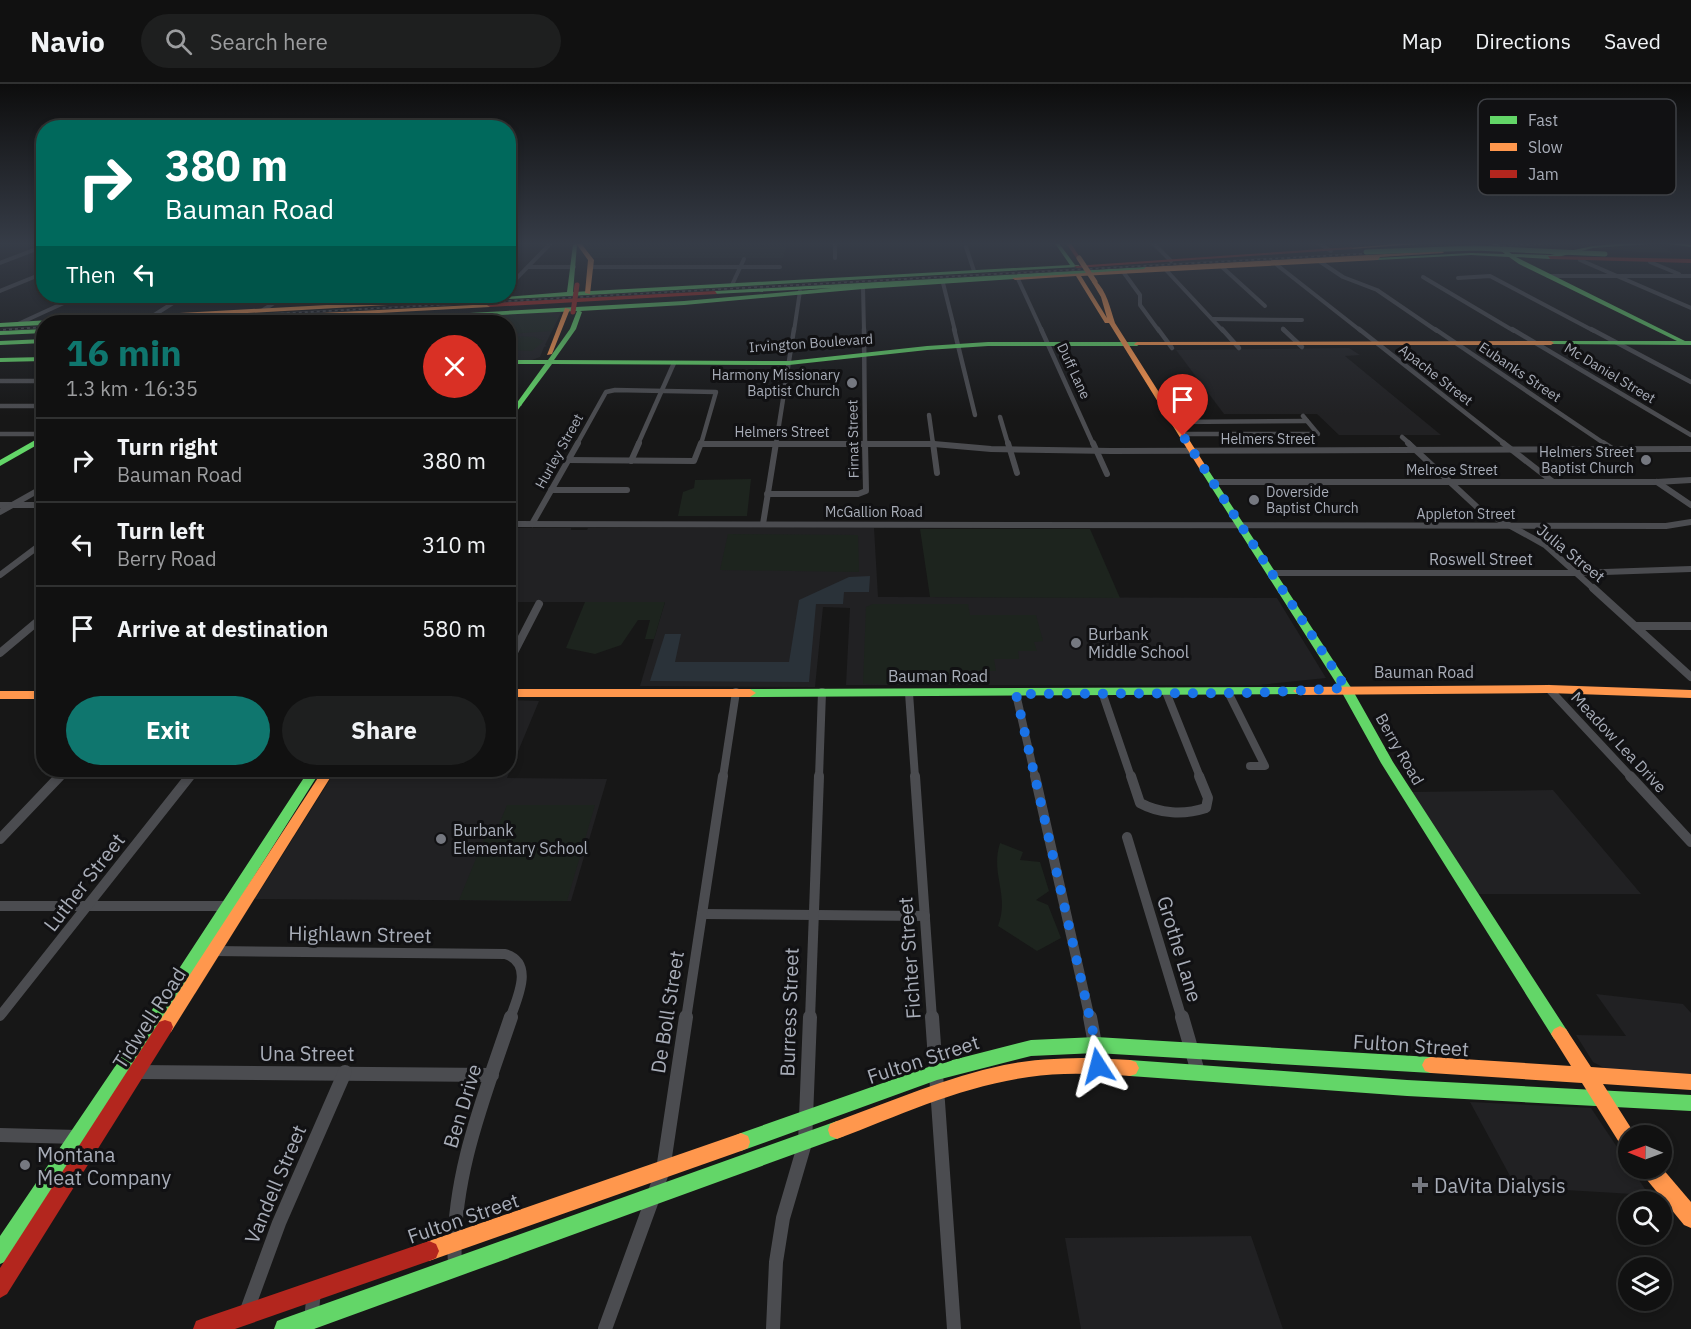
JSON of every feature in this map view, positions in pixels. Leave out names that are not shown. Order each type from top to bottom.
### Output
[{"type":"main road","points":[[516,302],[557,300]]},
{"type":"main road","points":[[516,402],[573,329],[578,300]]},
{"type":"main road","points":[[492,315],[576,311],[660,300]]},
{"type":"main road","points":[[615,306],[712,300]]},
{"type":"main road","points":[[1098,300],[1105,311]]},
{"type":"main road","name":"Berry Road","points":[[1101,300],[1125,346],[1346,688],[1387,763],[1618,1125]]},
{"type":"main road","points":[[1600,300],[1690,344]]},
{"type":"main road","points":[[170,315],[360,303]]},
{"type":"main road","points":[[244,315],[370,303]]},
{"type":"main road","points":[[276,315],[479,303]]},
{"type":"main road","points":[[283,315],[503,303]]},
{"type":"main road","points":[[0,326],[36,323]]},
{"type":"main road","points":[[0,326],[36,324]]},
{"type":"main road","points":[[0,333],[36,331]]},
{"type":"main road","points":[[0,343],[36,341]]},
{"type":"main road","name":"Irvington Boulevard","points":[[516,363],[548,361],[611,365],[788,364],[958,347],[1690,344]]},
{"type":"main road","points":[[0,358],[36,358]]},
{"type":"main road","points":[[0,464],[36,440]]},
{"type":"main road","name":"Bauman Road","points":[[516,693],[1016,694],[1102,692],[1169,698],[1228,692],[1346,688],[1549,689],[1691,694]]},
{"type":"main road","points":[[2,696],[36,695]]},
{"type":"main road","name":"Tidwell Road","points":[[0,1254],[122,1071],[310,777]]},
{"type":"main road","name":"Tidwell Road","points":[[0,1287],[325,777]]},
{"type":"main road","points":[[278,826],[293,827]]},
{"type":"main road","name":"Fulton Street","points":[[204,1329],[663,1170],[937,1072],[1031,1048],[1096,1045],[1691,1082]]},
{"type":"main road","points":[[1399,1064],[1407,1088]]},
{"type":"main road","name":"Fulton Street","points":[[285,1329],[309,1325],[455,1266],[655,1198],[939,1092],[1029,1069],[1098,1066],[1407,1088],[1691,1103]]},
{"type":"main road","points":[[1659,1179],[1691,1218]]},
{"type":"main road","points":[[15,1232],[36,1231]]},
{"type":"street","points":[[763,524],[799,300]]},
{"type":"street","name":"Firnat Street","points":[[767,494],[864,493],[866,491],[863,300]]},
{"type":"street","points":[[947,300],[975,415]]},
{"type":"street","name":"Duff Lane","points":[[1029,300],[1107,474]]},
{"type":"street","points":[[1140,300],[1140,305],[1171,347]]},
{"type":"street","points":[[1197,300],[1213,319],[1247,346]]},
{"type":"street","points":[[1259,300],[1265,306]]},
{"type":"street","name":"Apache Street","points":[[1320,300],[1552,482]]},
{"type":"street","name":"Eubanks Street","points":[[1392,300],[1614,450]]},
{"type":"street","name":"Mc Daniel Street","points":[[1463,300],[1691,435]]},
{"type":"street","points":[[1535,300],[1691,382]]},
{"type":"street","points":[[1673,300],[1691,308]]},
{"type":"street","points":[[38,315],[64,303]]},
{"type":"street","points":[[153,315],[172,303]]},
{"type":"street","points":[[263,310],[274,303]]},
{"type":"street","points":[[18,324],[36,316]]},
{"type":"street","points":[[1213,319],[1302,320]]},
{"type":"street","points":[[1283,329],[1301,345]]},
{"type":"street","points":[[631,461],[673,365]]},
{"type":"street","points":[[0,381],[36,381]]},
{"type":"street","points":[[568,460],[694,461],[701,444],[715,391],[662,390]]},
{"type":"street","name":"Hurley Street","points":[[532,524],[608,391],[662,390]]},
{"type":"street","points":[[0,406],[36,406]]},
{"type":"street","points":[[929,415],[937,473]]},
{"type":"street","points":[[1000,417],[1017,473]]},
{"type":"street","points":[[1173,422],[1305,418],[1318,434],[1182,434]]},
{"type":"street","points":[[0,434],[36,435]]},
{"type":"street","name":"Julia Street","points":[[1402,437],[1478,508],[1529,535],[1576,573],[1691,676]]},
{"type":"street","name":"Helmers Street","points":[[701,444],[934,444],[1010,449],[1193,451],[1691,449]]},
{"type":"street","name":"Melrose Street","points":[[1212,482],[1657,482],[1691,480]]},
{"type":"street","points":[[1657,482],[1691,505]]},
{"type":"street","points":[[551,490],[627,490]]},
{"type":"street","points":[[0,512],[36,491]]},
{"type":"street","points":[[0,505],[36,506]]},
{"type":"street","name":"Appleton Street","points":[[1240,525],[1665,526],[1691,522]]},
{"type":"street","name":"McGallion Road","points":[[516,524],[1240,525]]},
{"type":"street","points":[[1529,535],[1526,528],[1531,526]]},
{"type":"street","points":[[0,574],[36,548]]},
{"type":"street","name":"Roswell Street","points":[[1271,573],[1576,573],[1691,569]]},
{"type":"street","points":[[516,649],[539,604]]},
{"type":"street","points":[[0,653],[36,623]]},
{"type":"street","points":[[1635,626],[1691,626]]},
{"type":"street","name":"Meadow Lea Drive","points":[[1549,689],[1691,842]]},
{"type":"street","name":"De Boll Street","points":[[605,1329],[655,1198],[663,1170],[736,692]]},
{"type":"street","name":"Burress Street","points":[[773,1329],[776,1262],[783,1218],[805,1143],[822,692]]},
{"type":"street","points":[[1102,692],[1140,803],[1149,809],[1197,811],[1206,808],[1208,798],[1169,698]]},
{"type":"street","points":[[1228,692],[1265,766],[1250,766]]},
{"type":"street","name":"Fichter Street","points":[[909,693],[954,1329]]},
{"type":"street","points":[[1016,694],[1096,1045],[1098,1066]]},
{"type":"street","points":[[0,839],[59,777]]},
{"type":"street","name":"Luther Street","points":[[0,1016],[189,777]]},
{"type":"street","name":"Grothe Lane","points":[[1127,837],[1197,1072]]},
{"type":"street","points":[[0,906],[244,906]]},
{"type":"street","points":[[702,914],[925,916]]},
{"type":"street","name":"Highlawn Street","points":[[198,951],[496,953],[511,954],[519,961]]},
{"type":"street","name":"Ben Drive","points":[[455,1266],[454,1210],[460,1176],[520,990],[523,973],[519,961]]},
{"type":"street","name":"Una Street","points":[[122,1071],[492,1075]]},
{"type":"street","name":"Vandell Street","points":[[245,1313],[279,1223],[345,1072]]},
{"type":"street","points":[[0,1135],[96,1138]]},
{"type":"street","points":[[309,1325],[315,1290]]},
{"type":"shaded area","points":[[562,311],[540,357],[529,361],[516,360],[516,315],[490,315]]},
{"type":"shaded area","points":[[544,314],[557,318],[552,331],[516,334],[516,315],[503,315]]},
{"type":"shaded area","points":[[516,336],[534,337],[544,341],[532,351],[516,350]]},
{"type":"shaded area","points":[[1349,348],[1360,355],[1345,356],[1441,435],[1339,435],[1317,414],[1224,414],[1176,350]]},
{"type":"shaded area","points":[[751,479],[747,516],[678,516],[683,492],[694,488],[695,480]]},
{"type":"shaded area","points":[[516,528],[587,530],[588,528],[874,528],[878,597],[1277,598],[1326,678],[1259,685],[846,685],[850,608],[823,607],[815,687],[640,686],[665,602],[516,602]]},
{"type":"shaded area","points":[[920,529],[1090,529],[1120,598],[930,597]]},
{"type":"shaded area","points":[[728,534],[858,535],[859,572],[720,570]]},
{"type":"shaded area","points":[[870,576],[869,592],[844,592],[843,604],[816,604],[809,682],[650,681],[665,634],[681,634],[675,662],[789,662],[799,600],[849,577]]},
{"type":"shaded area","points":[[585,602],[665,602],[654,639],[645,639],[650,620],[638,620],[621,645],[595,654],[566,648]]},
{"type":"shaded area","points":[[873,604],[968,604],[970,615],[1036,615],[1043,641],[1034,642],[1037,651],[1018,651],[1019,659],[994,659],[996,671],[955,671],[956,685],[863,684],[866,607]]},
{"type":"shaded area","name":"Burbank Elementary School","points":[[516,700],[539,701],[516,756]]},
{"type":"shaded area","name":"Burbank Elementary School","points":[[332,777],[607,779],[571,901],[255,899]]},
{"type":"shaded area","points":[[1553,790],[1641,894],[1477,894],[1412,792]]},
{"type":"shaded area","points":[[507,805],[595,805],[567,901],[459,900],[487,832],[496,832]]},
{"type":"shaded area","points":[[1000,843],[1023,852],[1020,860],[1040,862],[1049,891],[1036,900],[1048,905],[1061,938],[1037,951],[998,926],[1002,904],[997,865]]},
{"type":"shaded area","points":[[1596,994],[1683,1004],[1691,1013],[1691,1076],[1610,1071],[1593,1062],[1576,1035],[1626,1036]]},
{"type":"shaded area","points":[[1470,1102],[1591,1108],[1618,1148],[1618,1179],[1638,1179],[1646,1191],[1618,1191],[1618,1193],[1516,1187]]},
{"type":"shaded area","points":[[1251,1236],[1283,1329],[1081,1329],[1065,1238]]},
{"type":"railway","points":[[516,301],[524,300]]},
{"type":"railway","points":[[255,315],[472,303]]},
{"type":"railway","points":[[0,330],[36,328]]},
{"type":"traffic: fast","points":[[469,315],[716,300]]},
{"type":"traffic: fast","points":[[1598,300],[1682,341]]},
{"type":"traffic: fast","points":[[516,410],[573,329],[579,312]]},
{"type":"traffic: fast","points":[[0,325],[36,323]]},
{"type":"traffic: fast","points":[[0,333],[36,331]]},
{"type":"traffic: fast","points":[[0,343],[36,341]]},
{"type":"traffic: fast","points":[[1551,343],[1691,343]]},
{"type":"traffic: fast","points":[[516,362],[789,363],[927,348],[988,344],[1137,344]]},
{"type":"traffic: fast","points":[[0,360],[36,359]]},
{"type":"traffic: fast","points":[[0,464],[36,442]]},
{"type":"traffic: fast","points":[[1203,468],[1346,689],[1387,763],[1560,1034]]},
{"type":"traffic: fast","points":[[750,693],[1299,691]]},
{"type":"traffic: fast","points":[[0,1254],[122,1071],[311,777]]},
{"type":"traffic: fast","points":[[741,1142],[937,1072],[1031,1048],[1096,1045],[1431,1065]]},
{"type":"traffic: fast","points":[[1130,1068],[1407,1088],[1691,1103]]},
{"type":"traffic: fast","points":[[285,1329],[837,1130]]},
{"type":"traffic: slow","points":[[1093,300],[1107,322]]},
{"type":"traffic: slow","points":[[1105,300],[1112,323],[1203,468]]},
{"type":"traffic: slow","points":[[181,315],[400,303]]},
{"type":"traffic: slow","points":[[314,315],[490,305]]},
{"type":"traffic: slow","points":[[549,354],[567,309]]},
{"type":"traffic: slow","points":[[1137,344],[1551,343]]},
{"type":"traffic: slow","points":[[1299,691],[1549,689],[1691,694]]},
{"type":"traffic: slow","points":[[516,693],[750,693]]},
{"type":"traffic: slow","points":[[0,695],[36,695]]},
{"type":"traffic: slow","points":[[165,1027],[325,777]]},
{"type":"traffic: slow","points":[[1560,1034],[1619,1125]]},
{"type":"traffic: slow","points":[[1431,1065],[1691,1082]]},
{"type":"traffic: slow","points":[[837,1130],[932,1094],[1005,1073],[1054,1067],[1130,1068]]},
{"type":"traffic: slow","points":[[429,1251],[741,1142]]},
{"type":"traffic: slow","points":[[1659,1179],[1691,1218]]},
{"type":"traffic: jam","points":[[573,312],[575,300]]},
{"type":"traffic: jam","points":[[490,305],[582,300]]},
{"type":"traffic: jam","points":[[0,1287],[165,1027]]},
{"type":"traffic: jam","points":[[204,1329],[429,1251]]},
{"type":"place","name":"Harmony Missionary Baptist Church","points":[[852,383]]},
{"type":"place","name":"Helmers Street Baptist Church","points":[[1646,460]]},
{"type":"place","name":"Doverside Baptist Church","points":[[1254,500]]},
{"type":"place","name":"Burbank Middle School","points":[[1076,643]]},
{"type":"place","name":"Burbank Elementary School","points":[[441,839]]},
{"type":"place","name":"Montana Meat Company","points":[[25,1165]]},
{"type":"place","name":"DaVita Dialysis","points":[[1420,1185]]},
{"type":"route","points":[[1098,1066],[1096,1045],[1016,694],[1253,693],[1346,688],[1183,436]]}]
